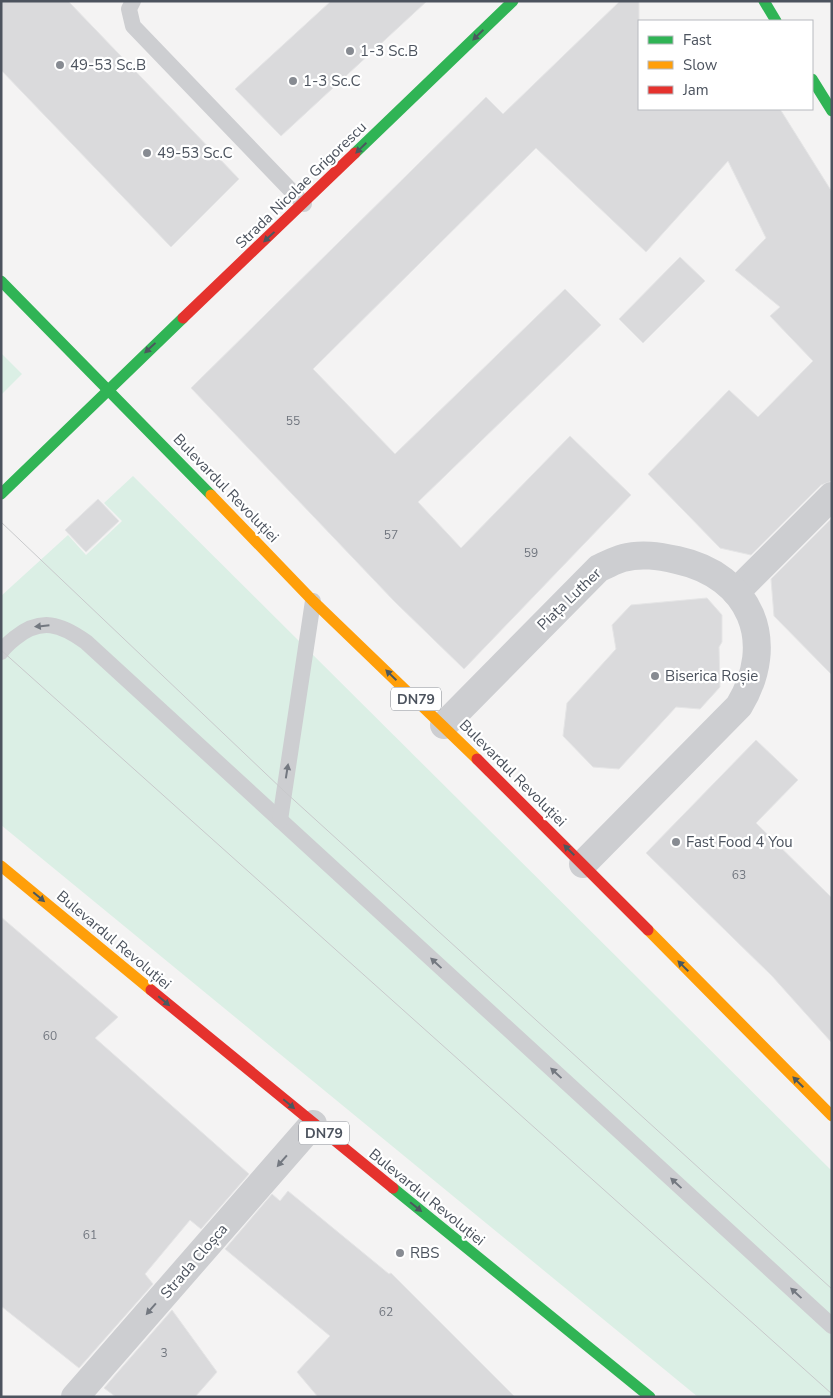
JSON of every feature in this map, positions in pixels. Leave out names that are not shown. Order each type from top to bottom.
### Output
[{"type":"main road","name":"Strada Nicolae Grigorescu","points":[[109,389],[304,204],[513,1]]},
{"type":"main road","points":[[764,1],[775,20]]},
{"type":"main road","points":[[813,81],[832,111]]},
{"type":"main road","name":"Bulevardul Revoluției","points":[[1,281],[109,389],[313,601],[444,725],[832,1116]]},
{"type":"main road","points":[[1,494],[109,389]]},
{"type":"main road","name":"Bulevardul Revoluției","points":[[1,866],[313,1124],[650,1397]]},
{"type":"street","points":[[736,592],[832,496]]},
{"type":"street","name":"Piața Luther","points":[[444,725],[599,568],[624,558],[648,555],[693,564],[722,579],[736,592],[746,603],[754,624],[757,644],[756,668],[751,688],[739,706],[583,864]]},
{"type":"street","name":"Strada Cloșca","points":[[74,1397],[313,1124]]},
{"type":"lane","points":[[133,1],[129,10],[133,26],[304,204]]},
{"type":"lane","points":[[280,820],[313,601]]},
{"type":"lane","points":[[1,652],[23,632],[34,627],[59,626],[71,631],[832,1326]]},
{"type":"green space","points":[[1,353],[22,374],[1,395]]},
{"type":"green space","points":[[133,476],[832,1171],[832,1397],[698,1397],[1,825],[1,596],[68,535],[86,555],[122,521],[104,503]]},
{"type":"building","name":"49-53 Sc.C","points":[[1,1],[68,1],[239,179],[171,247],[1,70]]},
{"type":"building","points":[[331,1],[427,1],[281,136],[235,89]]},
{"type":"building","points":[[620,1],[639,1],[638,110],[781,110],[832,192],[832,481],[821,485],[751,555],[720,548],[648,474],[729,390],[758,417],[813,361],[770,316],[780,307],[735,270],[766,238],[728,161],[646,252],[536,148],[313,369],[395,454],[565,289],[601,325],[418,502],[461,548],[570,436],[631,495],[464,669],[394,601],[191,388],[486,97],[503,114]]},
{"type":"building","points":[[680,257],[705,281],[643,343],[619,319]]},
{"type":"building","points":[[98,499],[119,521],[86,552],[65,530]]},
{"type":"building","points":[[832,518],[832,675],[774,616],[771,579]]},
{"type":"building","name":"Biserica Roșie","points":[[707,598],[722,615],[722,642],[719,647],[720,687],[700,709],[676,707],[619,769],[593,767],[563,736],[567,703],[616,649],[612,625],[631,605]]},
{"type":"building","points":[[756,740],[798,780],[756,823],[832,898],[832,1043],[772,976],[646,853]]},
{"type":"building","points":[[1,917],[118,1017],[95,1038],[249,1174],[201,1229],[190,1220],[145,1274],[153,1284],[79,1368],[1,1306]]},
{"type":"building","points":[[288,1191],[389,1274],[391,1273],[515,1397],[318,1397],[297,1372],[330,1336],[225,1249],[272,1194],[280,1201]]},
{"type":"building","points":[[172,1310],[217,1372],[195,1397],[116,1397],[104,1388]]},
{"type":"tram line","points":[[1,522],[284,791],[832,1289]]},
{"type":"tram line","points":[[1,650],[832,1394]]},
{"type":"traffic: fast","points":[[355,153],[513,1]]},
{"type":"traffic: fast","points":[[764,1],[775,20]]},
{"type":"traffic: fast","points":[[813,81],[832,111]]},
{"type":"traffic: fast","points":[[1,281],[211,495]]},
{"type":"traffic: fast","points":[[1,494],[183,318]]},
{"type":"traffic: fast","points":[[393,1188],[650,1397]]},
{"type":"traffic: slow","points":[[211,495],[313,601],[477,759]]},
{"type":"traffic: slow","points":[[1,866],[151,990]]},
{"type":"traffic: slow","points":[[648,930],[832,1116]]},
{"type":"traffic: jam","points":[[183,318],[355,153]]},
{"type":"traffic: jam","points":[[477,759],[648,930]]},
{"type":"traffic: jam","points":[[151,990],[393,1188]]},
{"type":"place","name":"1-3 Sc.B","points":[[350,51]]},
{"type":"place","name":"49-53 Sc.B","points":[[60,65]]},
{"type":"place","name":"1-3 Sc.C","points":[[293,81]]},
{"type":"place","name":"49-53 Sc.C","points":[[147,153]]},
{"type":"place","name":"Biserica Roșie","points":[[655,676]]},
{"type":"place","name":"Fast Food 4 You","points":[[676,842]]},
{"type":"place","name":"RBS","points":[[400,1253]]}]
